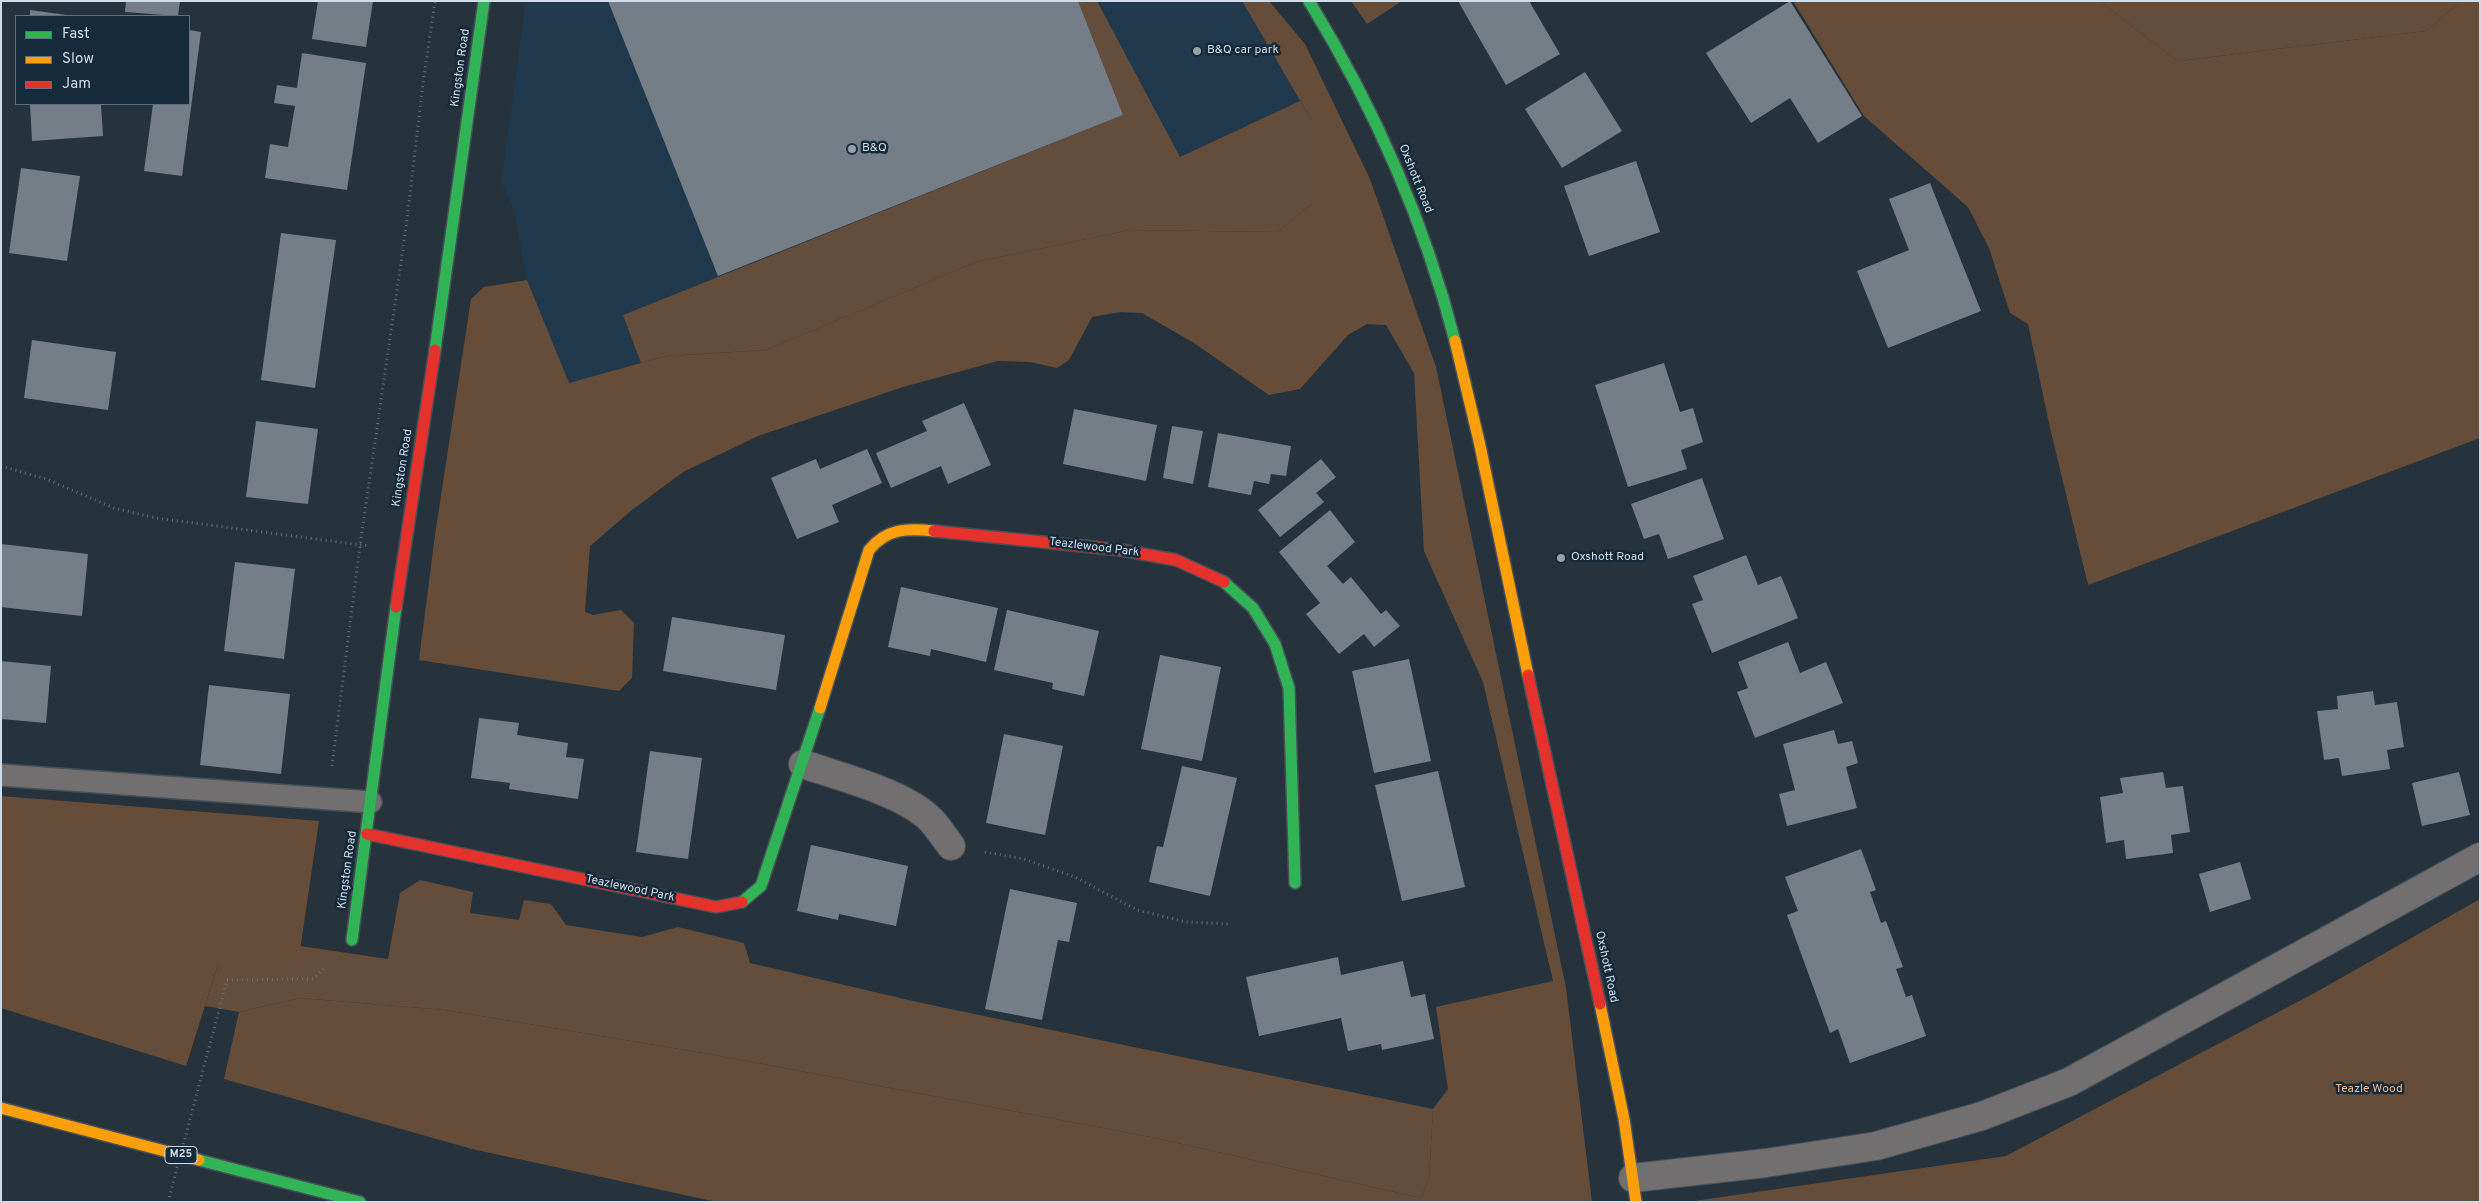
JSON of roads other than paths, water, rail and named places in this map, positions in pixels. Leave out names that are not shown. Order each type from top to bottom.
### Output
[{"type":"main road","name":"Kingston Road","points":[[352,940],[404,551],[453,232],[484,1]]},
{"type":"main road","name":"Oxshott Road","points":[[1309,1],[1334,40],[1372,112],[1394,160],[1425,242],[1466,384],[1624,1119],[1635,1190]]},
{"type":"main road","name":"Teazlewood Park","points":[[367,834],[716,907],[734,906],[749,899],[761,886],[803,764],[869,550],[878,538],[891,530],[909,528],[1120,550],[1176,560],[1221,579],[1253,608],[1275,644],[1289,688],[1295,883]]},
{"type":"main road","name":"M25","points":[[1,1108],[360,1202]]},
{"type":"street","points":[[803,764],[866,786],[917,809],[932,821],[951,846]]},
{"type":"street","points":[[1635,1190],[1766,1163],[1876,1146],[1982,1116],[2070,1082],[2480,857]]},
{"type":"lane","points":[[1,774],[371,802]]},
{"type":"place","name":"B&Q car park","points":[[1197,51]]},
{"type":"place","name":"B&Q","points":[[852,149]]},
{"type":"place","name":"Oxshott Road","points":[[1561,558]]},
{"type":"park label","name":"Teazle Wood","points":[[2369,1090]]}]
